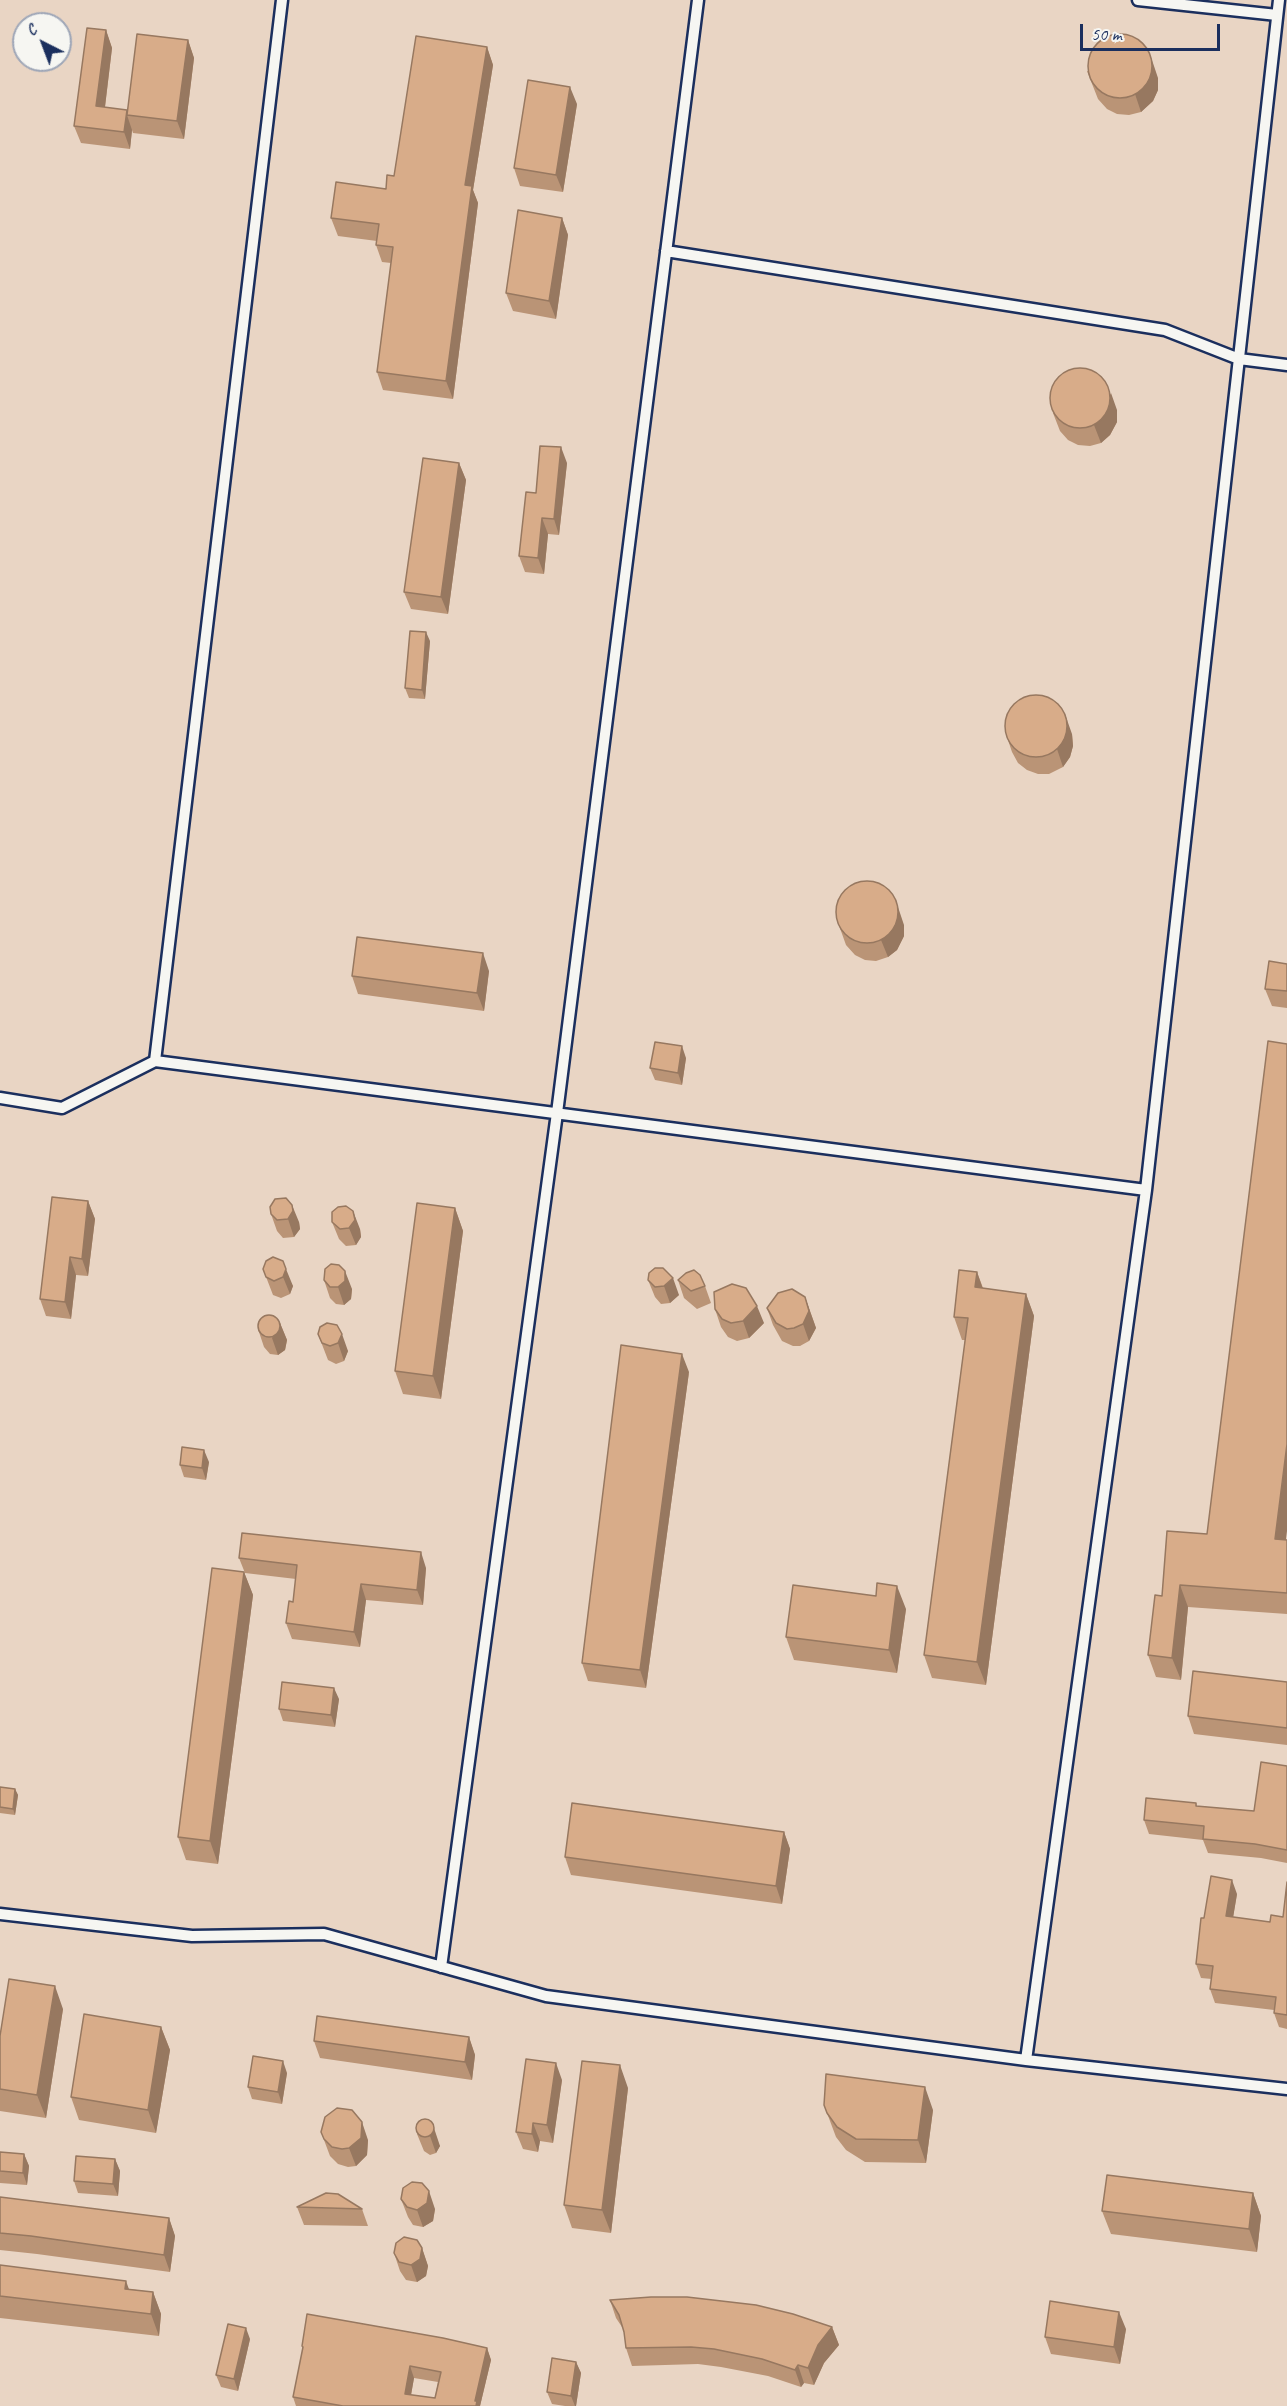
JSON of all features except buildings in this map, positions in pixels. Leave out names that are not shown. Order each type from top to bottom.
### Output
[{"type":"lane","points":[[155,1061],[282,0]]},
{"type":"lane","points":[[441,1966],[557,1113],[698,0]]},
{"type":"lane","points":[[1138,0],[1277,15]]},
{"type":"lane","points":[[1026,2060],[1146,1190],[1279,0]]},
{"type":"lane","points":[[666,252],[1165,330],[1239,359],[1287,365]]},
{"type":"lane","points":[[0,1098],[62,1108],[155,1061],[1146,1190]]},
{"type":"lane","points":[[0,1914],[192,1936],[324,1934],[546,1996],[1026,2060],[1287,2090]]},
{"type":"shaded area","points":[[0,0],[1287,0],[1287,2406],[0,2406]]}]
